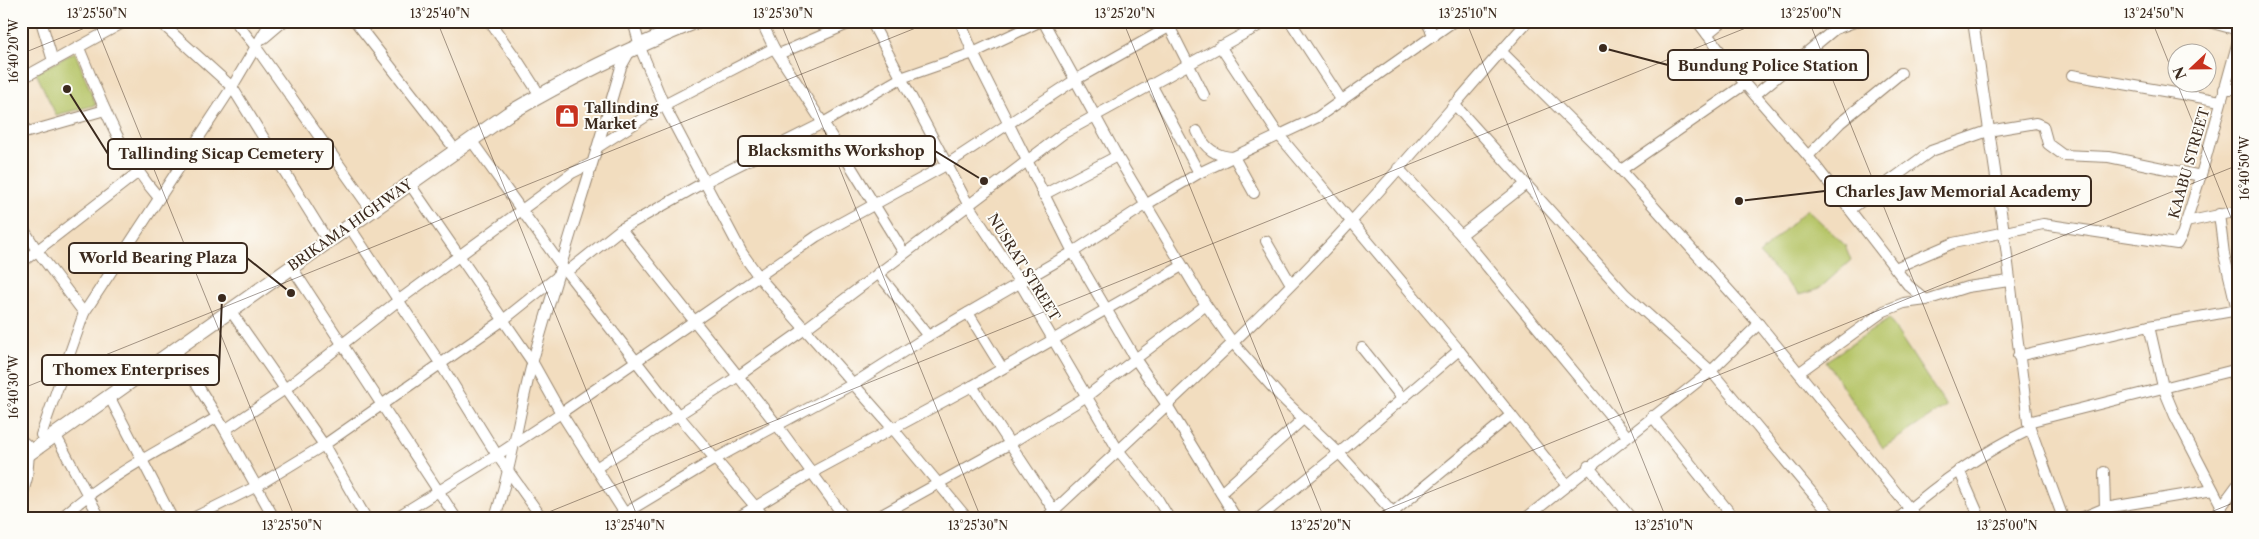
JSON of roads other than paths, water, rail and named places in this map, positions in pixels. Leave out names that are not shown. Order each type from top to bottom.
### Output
[{"type":"highway","name":"BRIKAMA HIGHWAY","points":[[24,449],[109,396],[176,350],[291,266],[471,140],[556,86],[676,21]]},
{"type":"highway","name":"BRIKAMA HIGHWAY","points":[[48,434],[451,144],[536,89],[581,64],[697,21]]},
{"type":"street","points":[[41,21],[53,61]]},
{"type":"street","points":[[21,79],[126,21]]},
{"type":"street","points":[[159,21],[232,87],[324,235]]},
{"type":"street","points":[[235,21],[255,46],[367,204]]},
{"type":"street","points":[[100,518],[48,434],[84,313],[232,87],[271,21]]},
{"type":"street","points":[[255,46],[284,21]]},
{"type":"street","points":[[355,21],[451,144]]},
{"type":"street","points":[[489,21],[536,89]]},
{"type":"street","points":[[633,21],[637,43],[664,105],[703,183],[742,253],[759,277],[894,430],[965,517]]},
{"type":"street","points":[[761,21],[776,51],[904,253]]},
{"type":"street","points":[[598,147],[664,105],[776,51],[854,21]]},
{"type":"street","name":"NUSRAT STREET","points":[[871,21],[969,206],[1020,283],[1118,450],[1156,498],[1168,518]]},
{"type":"street","points":[[960,21],[973,53],[1009,122],[1026,162],[1073,252],[1136,360],[1167,405],[1236,518]]},
{"type":"street","points":[[193,518],[256,486],[324,445],[502,320],[557,277],[564,269],[621,229],[703,183],[823,123],[901,78],[973,53],[1042,21],[1117,156],[1206,305],[1233,343],[1303,420],[1339,453],[1392,516],[1511,415]]},
{"type":"street","points":[[1243,21],[1249,31]]},
{"type":"street","points":[[596,468],[737,377],[805,329],[1064,133],[1267,21]]},
{"type":"street","points":[[1290,21],[1342,101]]},
{"type":"street","points":[[1426,21],[1434,36]]},
{"type":"street","points":[[409,183],[532,363],[623,516],[715,459],[853,384],[928,336],[1073,252],[1147,204],[1200,173],[1278,134],[1318,117],[1454,21]]},
{"type":"street","points":[[972,386],[1011,443],[1053,515],[1118,450],[1233,343],[1351,223],[1528,21]]},
{"type":"street","points":[[1696,21],[1745,84],[1851,209],[1908,286],[1926,300]]},
{"type":"street","points":[[1706,34],[1722,21]]},
{"type":"street","points":[[1755,95],[1835,29],[1856,21]]},
{"type":"street","points":[[1973,21],[2004,232],[2028,426],[2063,518]]},
{"type":"street","points":[[2205,21],[2238,30]]},
{"type":"street","points":[[395,518],[561,413],[818,236],[946,164],[1075,80],[1168,24],[1204,95]]},
{"type":"street","name":"KAABU STREET","points":[[2004,232],[2043,224],[2177,244],[2182,235],[2201,176],[2238,41]]},
{"type":"street","points":[[564,269],[590,164],[598,147],[621,67],[637,43]]},
{"type":"street","points":[[1220,46],[1278,134],[1459,350],[1567,485]]},
{"type":"street","points":[[79,48],[104,110],[137,173],[159,198]]},
{"type":"street","points":[[1501,51],[1621,170],[1759,324],[1917,518]]},
{"type":"street","points":[[1808,156],[1840,123],[1901,73]]},
{"type":"street","points":[[2072,75],[2221,101]]},
{"type":"street","points":[[1151,84],[1200,173]]},
{"type":"street","points":[[1621,170],[1745,84]]},
{"type":"street","points":[[2224,90],[2238,89]]},
{"type":"street","points":[[1454,104],[1625,294],[1711,371],[1833,518]]},
{"type":"street","points":[[21,120],[24,133],[104,110]]},
{"type":"street","points":[[1851,209],[1932,151],[1988,131],[2036,123],[2043,126],[2048,144],[2063,155],[2109,157],[2201,176]]},
{"type":"street","points":[[1197,131],[1208,149],[1219,156],[1234,157]]},
{"type":"street","points":[[471,140],[564,269],[678,415],[765,518]]},
{"type":"street","points":[[1043,195],[1117,156]]},
{"type":"street","points":[[1234,157],[1254,193]]},
{"type":"street","points":[[225,430],[285,389],[400,300],[572,173],[590,164]]},
{"type":"street","points":[[1398,168],[1461,235],[1627,436]]},
{"type":"street","points":[[21,264],[137,173]]},
{"type":"street","points":[[1461,235],[1526,184]]},
{"type":"street","points":[[2186,222],[2238,211]]},
{"type":"street","points":[[2018,356],[2149,326],[2237,310],[2224,254],[2219,214]]},
{"type":"street","points":[[21,225],[38,252],[84,313]]},
{"type":"street","points":[[349,226],[400,300],[496,455],[542,518]]},
{"type":"street","points":[[621,229],[777,425],[846,518]]},
{"type":"street","points":[[1894,268],[1954,243],[2004,232]]},
{"type":"street","points":[[1266,242],[1291,284]]},
{"type":"street","points":[[291,266],[456,518]]},
{"type":"street","points":[[737,518],[811,473],[894,430],[1108,310],[1182,266]]},
{"type":"street","points":[[878,273],[928,336]]},
{"type":"street","points":[[495,518],[509,471],[532,363],[557,277]]},
{"type":"street","points":[[1800,372],[1884,311],[1904,303],[1926,300],[1967,287],[2009,281]]},
{"type":"street","points":[[876,518],[1011,443],[1087,396],[1206,305]]},
{"type":"street","points":[[230,310],[324,445],[366,518]]},
{"type":"street","points":[[968,313],[1002,368]]},
{"type":"street","points":[[1530,517],[1588,466],[1711,371],[1759,324]]},
{"type":"street","points":[[2149,326],[2163,387],[2175,416],[2222,507]]},
{"type":"street","points":[[1362,348],[1402,398]]},
{"type":"street","points":[[176,350],[225,430],[274,518]]},
{"type":"street","points":[[1259,518],[1339,453],[1459,350]]},
{"type":"street","points":[[1899,518],[1959,470],[2028,426],[2163,387],[2234,370],[2238,386]]},
{"type":"street","points":[[109,396],[140,461],[172,518]]},
{"type":"street","points":[[1652,416],[1734,518]]},
{"type":"street","points":[[61,518],[77,503],[140,461],[216,418]]},
{"type":"street","points":[[1221,493],[1303,420]]},
{"type":"street","points":[[21,500],[27,478],[24,449]]},
{"type":"street","points":[[1588,466],[1631,518]]},
{"type":"street","points":[[1959,470],[1980,518]]},
{"type":"street","points":[[2104,472],[2105,508]]},
{"type":"street","points":[[2213,518],[2238,484]]},
{"type":"street","points":[[2081,518],[2105,508],[2213,490]]},
{"type":"place","name":"Bundung Police Station","points":[[1603,48]]},
{"type":"place","name":"Tallinding Sicap Cemetery","points":[[67,89]]},
{"type":"place","name":"Tallinding Market","points":[[567,116]]},
{"type":"place","name":"Blacksmiths Workshop","points":[[984,181]]},
{"type":"place","name":"Charles Jaw Memorial Academy","points":[[1739,201]]},
{"type":"place","name":"World Bearing Plaza","points":[[291,293]]},
{"type":"place","name":"Thomex Enterprises","points":[[222,298]]}]
